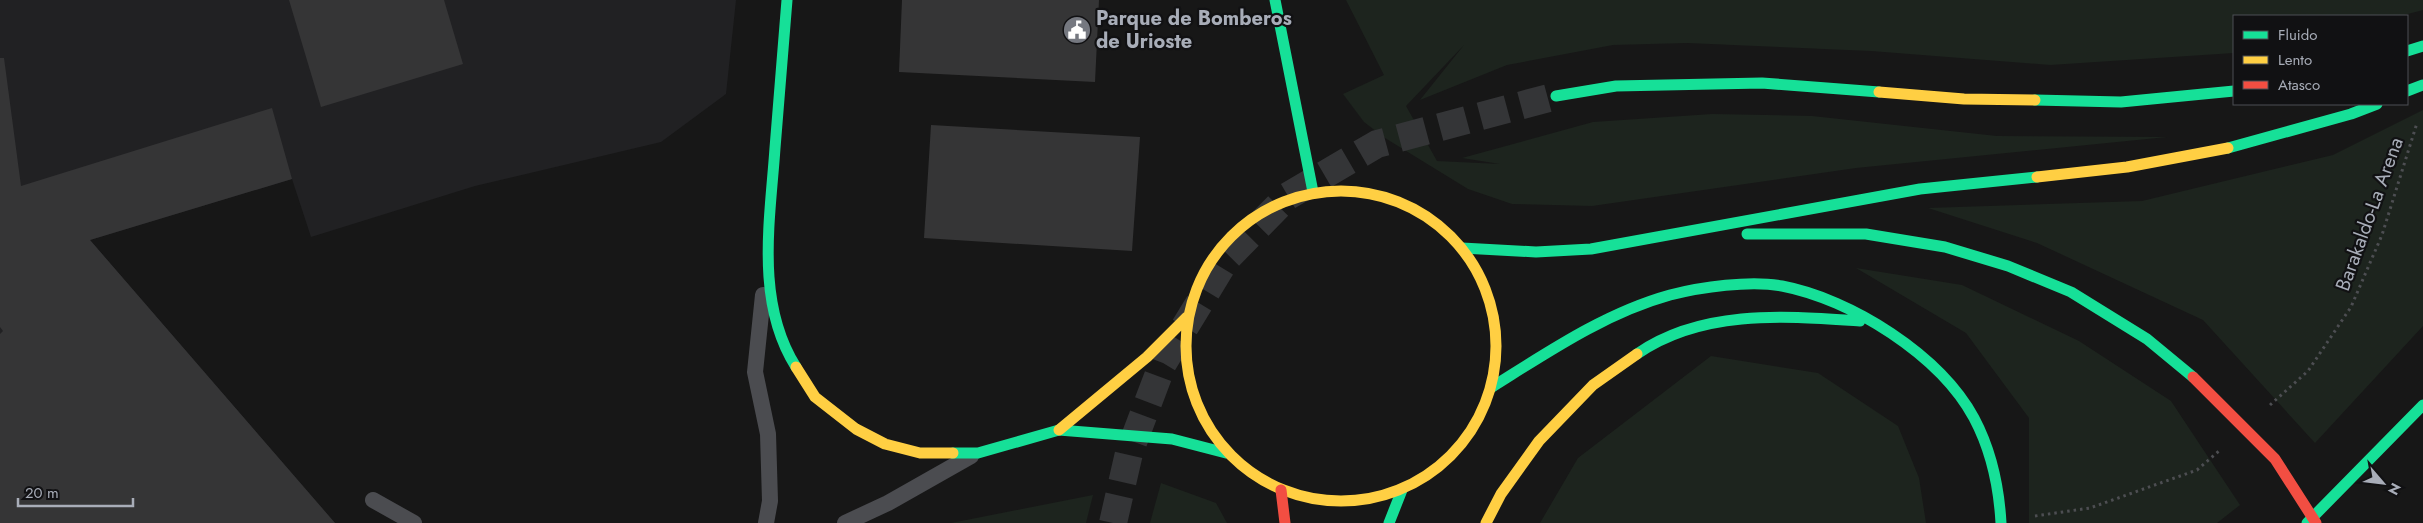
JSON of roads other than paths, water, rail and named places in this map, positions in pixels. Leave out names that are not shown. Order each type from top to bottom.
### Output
[{"type":"main road","points":[[787,0],[767,256],[774,314],[788,354],[815,397],[856,429],[885,444],[920,453],[978,453],[1059,430],[1172,438],[1226,453]]},
{"type":"main road","points":[[1275,0],[1313,192]]},
{"type":"main road","points":[[2408,51],[2423,46]]},
{"type":"main road","points":[[1556,96],[1616,86],[1762,83],[1964,99],[2112,102],[2233,90]]},
{"type":"main road","points":[[2408,91],[2423,85]]},
{"type":"main road","points":[[1462,248],[1564,252],[1920,189],[2136,165],[2246,144],[2351,114],[2374,105]]},
{"type":"main road","points":[[1337,189],[1364,191],[1400,202],[1432,220],[1462,248],[1479,275],[1494,315],[1497,354],[1492,387],[1476,426],[1442,466],[1402,490],[1360,501],[1319,501],[1281,490],[1247,471],[1226,453],[1204,421],[1190,387],[1184,354],[1187,317],[1205,270],[1234,233],[1272,206],[1313,192],[1337,189]]},
{"type":"main road","points":[[1650,237],[1781,233],[1866,234],[1945,246],[2008,266],[2070,292],[2148,339],[2200,383],[2275,459],[2316,523]]},
{"type":"main road","points":[[1492,387],[1568,339],[1633,306],[1700,289],[1781,285],[1829,300],[1871,322],[1921,355],[1966,405],[1987,449],[2000,501],[2001,523]]},
{"type":"main road","points":[[1486,523],[1501,494],[1538,441],[1593,385],[1651,345],[1711,322],[1778,316],[1871,322]]},
{"type":"main road","points":[[1059,430],[1147,357],[1187,317]]},
{"type":"main road","points":[[2307,523],[2423,405]]},
{"type":"main road","points":[[1281,490],[1285,523]]},
{"type":"main road","points":[[1389,523],[1402,490]]},
{"type":"lane","points":[[766,523],[770,501],[768,434],[755,372],[767,256]]},
{"type":"lane","points":[[845,523],[888,503],[978,453]]},
{"type":"lane","points":[[373,500],[414,523]]},
{"type":"tunnel","points":[[1113,523],[1129,453],[1163,363],[1226,259],[1288,196],[1377,144],[1556,96]]},
{"type":"place","name":"Parque de Bomberos de Urioste","points":[[1077,30]]}]
